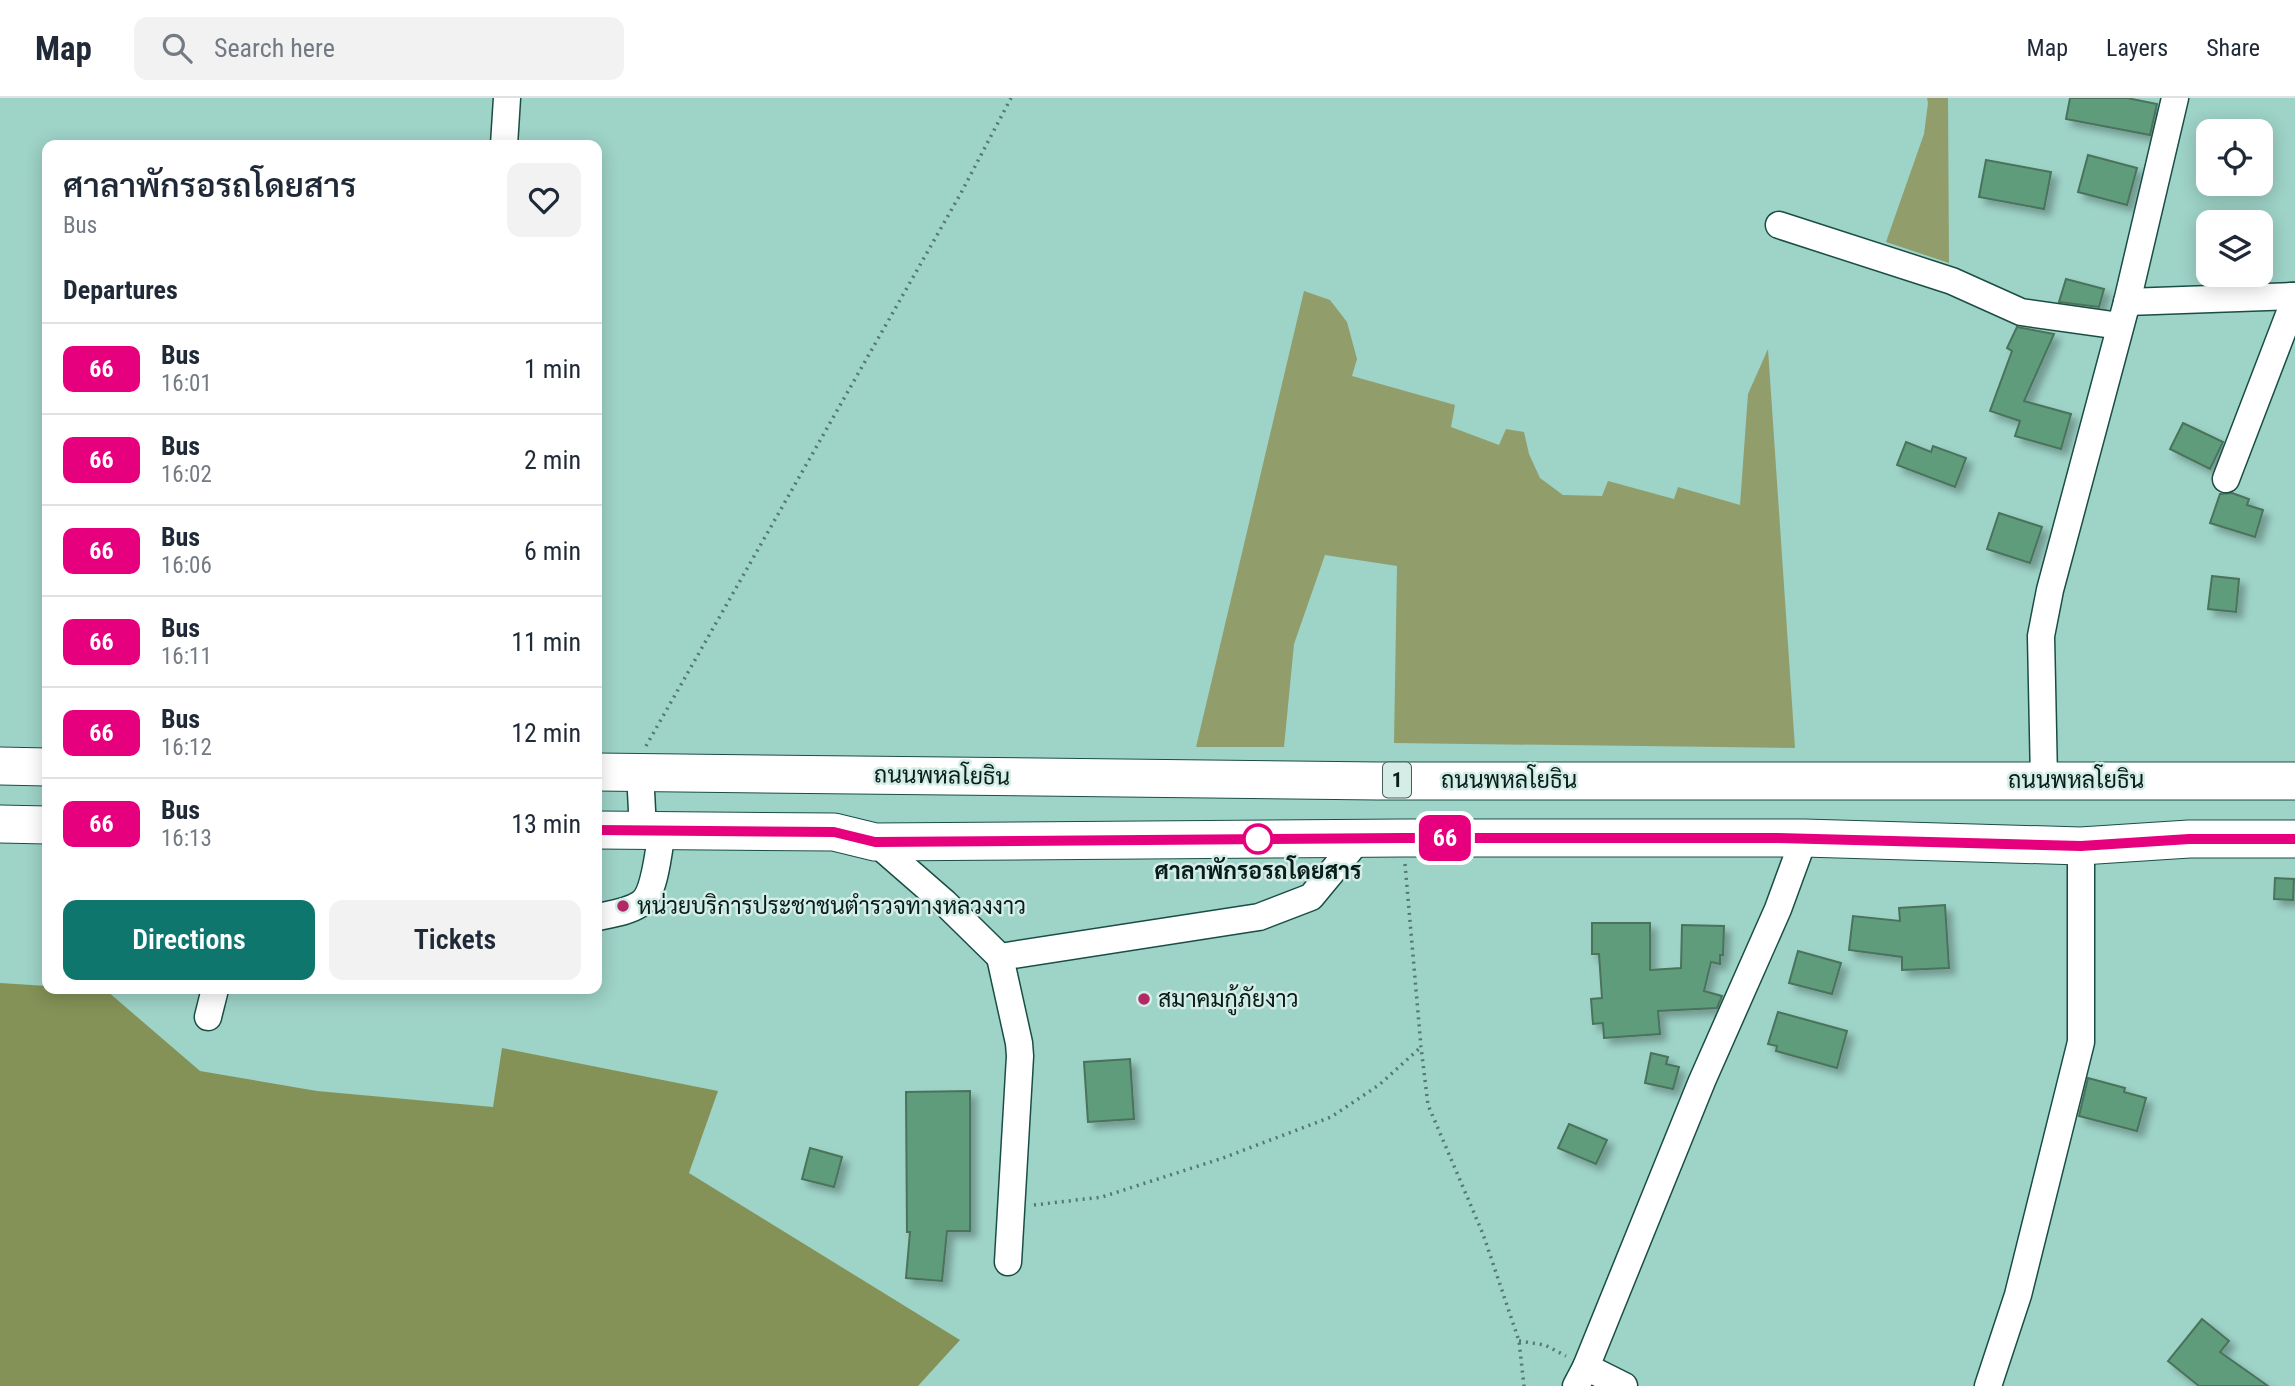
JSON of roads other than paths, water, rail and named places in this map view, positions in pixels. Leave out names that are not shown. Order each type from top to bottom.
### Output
[{"type":"highway","points":[[0,766],[42,766]]},
{"type":"highway","name":"ถนนพหลโยธิน","points":[[623,772],[1378,780],[2295,780]]},
{"type":"highway","points":[[0,824],[42,825]]},
{"type":"highway","points":[[602,830],[834,832],[875,842],[1804,838],[2081,846],[2189,839],[2295,839]]},
{"type":"street","points":[[504,140],[507,98]]},
{"type":"street","points":[[2044,780],[2041,636],[2050,590],[2124,314],[2175,98]]},
{"type":"street","points":[[1779,225],[1952,281],[2021,312],[2124,314],[2293,296],[2290,312],[2226,479]]},
{"type":"street","points":[[602,917],[632,909],[643,903],[649,893],[653,830],[623,772]]},
{"type":"street","points":[[1624,1386],[1581,1376],[1702,1081],[1778,909],[1804,838]]},
{"type":"street","points":[[1000,957],[1259,917],[1311,897],[1359,839]]},
{"type":"street","points":[[875,842],[945,903],[1000,957],[1020,1056],[1008,1262]]},
{"type":"street","points":[[1988,1386],[2018,1295],[2081,1042],[2081,846]]},
{"type":"street","points":[[208,1017],[214,994]]},
{"type":"place","name":"ศาลาพักรอรถโดยสาร","points":[[1258,839]]},
{"type":"place","name":"หน่วยบริการประชาชนตำรวจทางหลวงงาว","points":[[623,906]]},
{"type":"place","name":"สมาคมกู้ภัยงาว","points":[[1144,999]]}]
